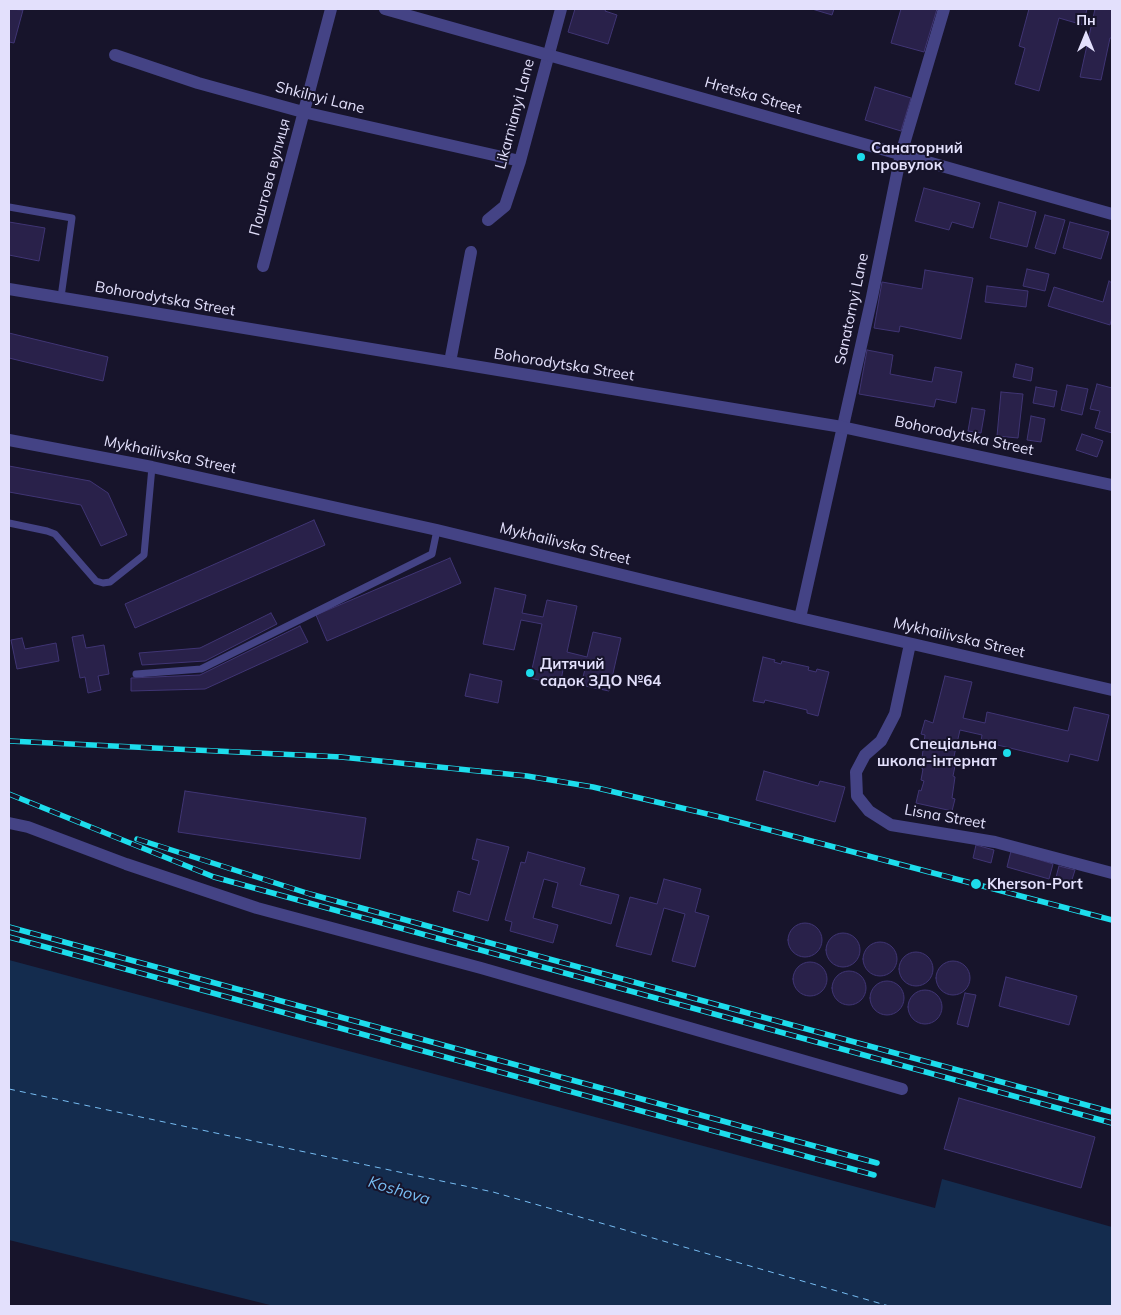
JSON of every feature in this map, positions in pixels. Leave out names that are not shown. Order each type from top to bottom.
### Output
[{"type":"street","name":"Поштова вулиця","points":[[263,266],[331,9]]},
{"type":"street","name":"Hretska Street","points":[[385,9],[1112,214]]},
{"type":"street","name":"Likarnianyi Lane","points":[[488,220],[505,206],[520,161],[561,9]]},
{"type":"street","name":"Sanatornyi Lane","points":[[800,618],[872,297],[901,154],[944,9]]},
{"type":"street","name":"Shkilnyi Lane","points":[[115,55],[198,83],[303,112],[520,161]]},
{"type":"street","points":[[450,362],[471,252]]},
{"type":"street","name":"Bohorodytska Street","points":[[9,289],[842,427],[1112,485]]},
{"type":"street","name":"Mykhailivska Street","points":[[9,440],[152,467],[437,530],[800,618],[1112,690]]},
{"type":"street","name":"Lisna Street","points":[[910,644],[895,714],[881,741],[865,755],[856,772],[857,796],[869,811],[891,825],[995,842],[1112,873]]},
{"type":"street","points":[[9,824],[28,827],[126,864],[257,908],[481,968],[902,1089]]},
{"type":"lane","points":[[9,206],[72,218],[61,297]]},
{"type":"lane","points":[[9,523],[55,534],[96,581],[110,582],[144,555],[152,467]]},
{"type":"lane","points":[[136,674],[201,669],[432,554],[437,530]]},
{"type":"water","name":"Koshova","points":[[9,960],[935,1208],[942,1179],[1112,1227],[1112,1306],[274,1306],[9,1240]]},
{"type":"building","points":[[9,9],[23,10],[14,43],[9,42]]},
{"type":"building","points":[[575,9],[606,9],[605,11],[617,15],[608,44],[568,32]]},
{"type":"building","points":[[812,9],[834,9],[832,15]]},
{"type":"building","points":[[901,9],[937,9],[924,52],[891,43]]},
{"type":"building","points":[[1029,9],[1087,9],[1083,25],[1059,18],[1039,91],[1015,84],[1025,48],[1019,46]]},
{"type":"building","points":[[1095,9],[1112,9],[1112,38],[1110,38],[1101,80],[1080,77]]},
{"type":"building","points":[[875,87],[911,98],[901,131],[865,120]]},
{"type":"building","points":[[924,188],[980,203],[973,228],[952,222],[949,230],[915,221]]},
{"type":"building","points":[[999,202],[1036,212],[1027,247],[990,238]]},
{"type":"building","points":[[1045,215],[1065,220],[1055,254],[1035,248]]},
{"type":"building","points":[[9,222],[45,228],[39,261],[9,255]]},
{"type":"building","points":[[1070,222],[1109,232],[1101,259],[1063,248]]},
{"type":"building","points":[[1027,269],[1049,274],[1045,291],[1023,286]]},
{"type":"building","points":[[925,270],[973,278],[961,339],[900,326],[899,332],[874,328],[882,282],[922,289]]},
{"type":"building","points":[[1109,281],[1112,283],[1112,317],[1110,325],[1048,306],[1054,287],[1103,302]]},
{"type":"building","points":[[987,286],[1028,291],[1026,307],[985,302]]},
{"type":"building","points":[[9,333],[108,357],[103,381],[9,358]]},
{"type":"building","points":[[867,350],[893,355],[890,374],[932,382],[935,367],[962,372],[956,403],[936,399],[934,407],[859,394]]},
{"type":"building","points":[[1016,364],[1033,368],[1031,381],[1013,377]]},
{"type":"building","points":[[1097,384],[1112,388],[1112,433],[1095,428],[1100,411],[1090,409]]},
{"type":"building","points":[[1067,385],[1088,389],[1082,415],[1061,410]]},
{"type":"building","points":[[1036,387],[1057,391],[1054,407],[1033,403]]},
{"type":"building","points":[[1001,392],[1023,394],[1018,438],[997,436]]},
{"type":"building","points":[[972,408],[985,410],[981,433],[968,431]]},
{"type":"building","points":[[1031,416],[1045,419],[1041,442],[1027,440]]},
{"type":"building","points":[[1082,434],[1103,441],[1097,457],[1076,450]]},
{"type":"building","points":[[9,466],[90,481],[108,493],[127,535],[101,546],[81,505],[9,492]]},
{"type":"building","points":[[314,520],[325,545],[135,628],[125,604]]},
{"type":"building","points":[[450,558],[461,583],[327,641],[316,615]]},
{"type":"building","points":[[495,588],[526,595],[522,613],[543,617],[547,600],[577,606],[567,652],[587,657],[593,632],[621,638],[609,691],[581,685],[586,665],[565,660],[560,685],[530,678],[542,624],[521,620],[514,650],[483,644]]},
{"type":"building","points":[[271,613],[277,624],[205,661],[142,665],[139,653],[200,648]]},
{"type":"building","points":[[300,626],[308,642],[205,689],[131,691],[131,678],[200,675]]},
{"type":"building","points":[[83,635],[86,648],[104,645],[109,674],[98,676],[101,690],[88,693],[85,677],[80,678],[72,637]]},
{"type":"building","points":[[22,638],[25,649],[56,643],[59,661],[17,669],[11,640]]},
{"type":"building","points":[[763,657],[775,660],[774,662],[781,664],[782,661],[809,667],[808,670],[816,672],[817,669],[829,672],[818,716],[807,713],[807,710],[765,700],[764,703],[753,701]]},
{"type":"building","points":[[470,674],[502,681],[498,703],[465,696]]},
{"type":"building","points":[[945,676],[972,682],[963,718],[985,723],[987,712],[1068,731],[1074,707],[1109,715],[1098,761],[1070,754],[1068,762],[981,741],[982,735],[960,730],[952,765],[955,766],[953,776],[955,777],[952,798],[955,799],[952,811],[916,803],[919,790],[921,791],[924,781],[921,780],[925,735],[921,734],[925,720],[933,723]]},
{"type":"building","points":[[764,771],[818,786],[820,781],[845,787],[835,822],[756,800]]},
{"type":"building","points":[[185,791],[366,818],[360,859],[178,832]]},
{"type":"building","points":[[477,839],[509,847],[488,921],[453,911],[458,891],[470,895],[479,861],[472,859]]},
{"type":"building","points":[[976,845],[994,850],[991,863],[973,858]]},
{"type":"building","points":[[1011,851],[1053,864],[1049,879],[1007,867]]},
{"type":"building","points":[[528,852],[585,868],[580,885],[619,895],[611,924],[552,907],[558,883],[544,879],[533,918],[558,925],[553,943],[510,931],[512,922],[505,920],[521,862],[525,863]]},
{"type":"building","points":[[1059,866],[1075,870],[1070,886],[1055,881]]},
{"type":"building","points":[[664,879],[701,889],[695,912],[709,916],[695,967],[672,961],[685,914],[664,908],[651,955],[616,946],[630,897],[657,904]]},
{"type":"building","points":[[805,923],[812,924],[817,928],[821,933],[821,947],[817,952],[812,956],[805,957],[798,956],[793,952],[789,947],[788,940],[789,933],[793,928],[798,924]]},
{"type":"building","points":[[843,933],[850,934],[855,938],[859,943],[859,957],[855,962],[850,966],[843,967],[836,966],[831,962],[827,957],[826,950],[827,943],[831,938],[836,934]]},
{"type":"building","points":[[880,942],[887,943],[892,947],[896,952],[896,966],[892,971],[887,975],[880,976],[873,975],[868,971],[864,966],[863,959],[864,952],[868,947],[873,943]]},
{"type":"building","points":[[916,952],[923,953],[928,957],[932,962],[932,976],[928,981],[923,985],[916,986],[909,985],[904,981],[900,976],[899,969],[900,962],[904,957],[909,953]]},
{"type":"building","points":[[953,961],[960,962],[965,966],[969,971],[969,985],[965,990],[960,994],[953,995],[946,994],[941,990],[937,985],[936,978],[937,971],[941,966],[946,962]]},
{"type":"building","points":[[810,962],[817,963],[822,967],[826,972],[826,986],[822,991],[817,995],[810,996],[803,995],[798,991],[794,986],[793,979],[794,972],[798,967],[803,963]]},
{"type":"building","points":[[849,971],[856,972],[861,976],[865,981],[865,995],[861,1000],[856,1004],[849,1005],[842,1004],[837,1000],[833,995],[832,988],[833,981],[837,976],[842,972]]},
{"type":"building","points":[[1006,977],[1077,996],[1069,1025],[999,1006]]},
{"type":"building","points":[[887,981],[894,982],[899,986],[903,991],[903,1005],[899,1010],[894,1014],[887,1015],[880,1014],[875,1010],[871,1005],[870,998],[871,991],[875,986],[880,982]]},
{"type":"building","points":[[925,990],[932,991],[937,995],[941,1000],[941,1014],[937,1019],[932,1023],[925,1024],[918,1023],[913,1019],[909,1014],[908,1007],[909,1000],[913,995],[918,991]]},
{"type":"building","points":[[965,993],[976,995],[968,1027],[957,1024]]},
{"type":"building","points":[[959,1098],[1095,1137],[1081,1188],[944,1149]]},
{"type":"ferry route","points":[[9,1089],[493,1192],[889,1306]]},
{"type":"railway","points":[[9,741],[341,757],[527,776],[593,787],[720,817],[1112,920]]},
{"type":"railway","points":[[9,794],[214,877],[1112,1123]]},
{"type":"railway","points":[[137,839],[310,894],[1112,1112]]},
{"type":"railway","points":[[9,927],[877,1163]]},
{"type":"railway","points":[[9,937],[874,1175]]},
{"type":"place","name":"Санаторний провулок","points":[[861,157]]},
{"type":"place","name":"Дитячий садок ЗДО №64","points":[[530,673]]},
{"type":"place","name":"Спеціальна школа-інтернат","points":[[1007,753]]},
{"type":"place","name":"Kherson-Port","points":[[976,884]]}]
